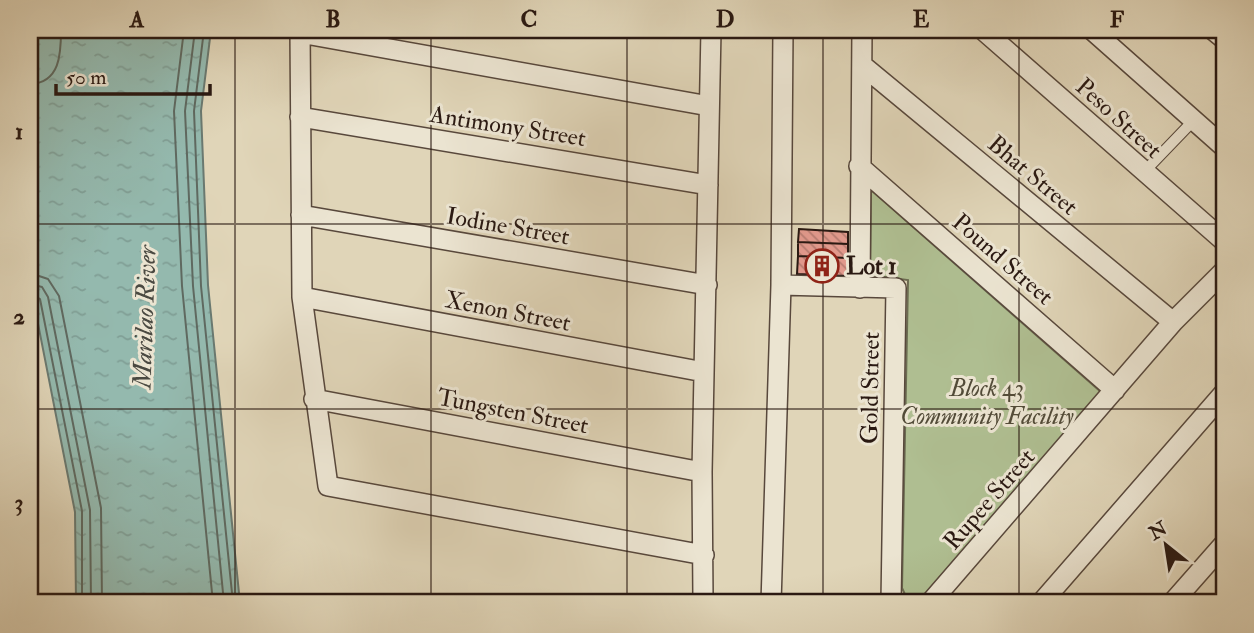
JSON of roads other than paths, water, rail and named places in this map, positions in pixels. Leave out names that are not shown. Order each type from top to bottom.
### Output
[{"type":"street","points":[[703,599],[702,472],[711,30]]},
{"type":"street","points":[[771,603],[781,285],[783,30]]},
{"type":"street","points":[[860,288],[862,30]]},
{"type":"street","name":"Peso Street","points":[[983,30],[1224,242]]},
{"type":"street","points":[[1092,30],[1194,120],[1222,140]]},
{"type":"street","points":[[1213,30],[1224,40]]},
{"type":"street","points":[[704,555],[328,486],[314,398],[303,297],[300,31],[709,106]]},
{"type":"street","name":"Bhat Street","points":[[862,65],[1173,322]]},
{"type":"street","name":"Antimony Street","points":[[300,117],[708,185]]},
{"type":"street","name":"Pound Street","points":[[859,166],[1115,390]]},
{"type":"street","name":"Iodine Street","points":[[301,215],[707,285]]},
{"type":"street","name":"Rupee Street","points":[[930,603],[1173,322],[1224,271]]},
{"type":"street","name":"Gold Street","points":[[781,285],[896,288],[891,603]]},
{"type":"street","name":"Xenon Street","points":[[303,297],[704,372]]},
{"type":"street","points":[[1041,603],[1224,393]]},
{"type":"street","name":"Tungsten Street","points":[[314,398],[702,472]]},
{"type":"street","points":[[1172,603],[1224,544]]},
{"type":"lane","points":[[1144,172],[1194,120]]},
{"type":"water","name":"Marilao River","points":[[35,30],[211,30],[201,111],[208,285],[240,603],[76,603],[75,512],[30,283],[30,100]]},
{"type":"place","name":"Lot 1","points":[[822,266]]},
{"type":"park label","name":"Block 43 Community Facility","points":[[987,402]]}]
